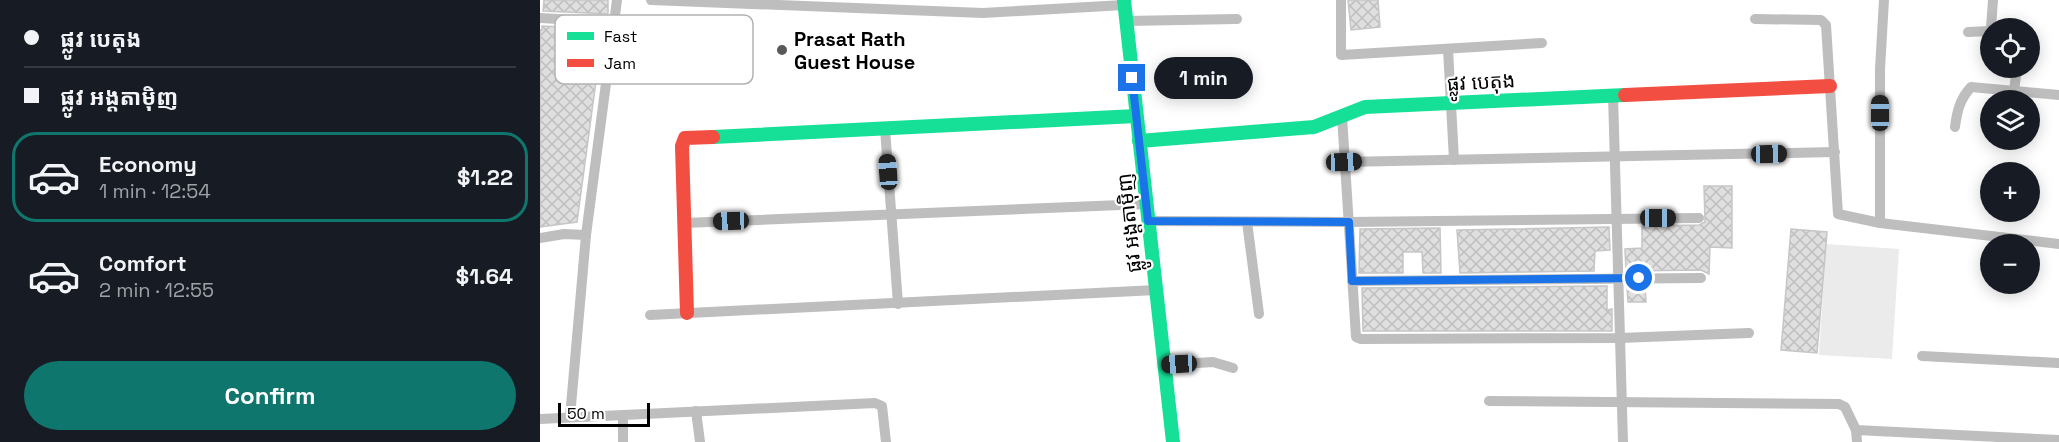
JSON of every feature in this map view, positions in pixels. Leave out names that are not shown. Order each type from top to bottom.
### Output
[{"type":"street","points":[[616,15],[617,0]]},
{"type":"street","points":[[651,0],[983,13],[1124,2]]},
{"type":"street","points":[[1341,0],[1341,56],[1542,42]]},
{"type":"street","points":[[1880,223],[1880,69],[1884,0]]},
{"type":"street","points":[[1991,18],[1993,0]]},
{"type":"street","name":"ផ្លូវ អង្តតាម៉ិញ","points":[[1124,2],[1173,442]]},
{"type":"street","points":[[540,18],[555,19]]},
{"type":"street","points":[[1755,19],[1821,20],[1824,22],[1838,214],[1880,223],[2059,244]]},
{"type":"street","points":[[1125,21],[1237,20]]},
{"type":"street","points":[[1968,32],[1980,31]]},
{"type":"street","points":[[1448,49],[1454,160]]},
{"type":"street","points":[[570,417],[586,235],[606,84]]},
{"type":"street","name":"ផ្លូវ បេតុង","points":[[1139,141],[1314,127],[1365,107],[1830,86]]},
{"type":"street","points":[[1955,127],[1956,113],[1963,96],[1971,87],[2003,90]]},
{"type":"street","points":[[2040,93],[2059,95]]},
{"type":"street","points":[[1613,95],[1623,442]]},
{"type":"street","points":[[687,313],[682,146],[684,138],[1136,116]]},
{"type":"street","points":[[1342,116],[1356,337],[1361,339],[1620,338],[1749,333]]},
{"type":"street","points":[[885,129],[898,304]]},
{"type":"street","points":[[1344,162],[1835,152]]},
{"type":"street","points":[[685,223],[1146,204]]},
{"type":"street","points":[[1148,221],[1349,222],[1699,218]]},
{"type":"street","points":[[1247,222],[1259,314]]},
{"type":"street","points":[[540,238],[564,234],[586,235]]},
{"type":"street","points":[[1352,281],[1701,278]]},
{"type":"street","points":[[650,315],[1156,290]]},
{"type":"street","points":[[1922,356],[2059,363]]},
{"type":"street","points":[[1164,365],[1213,363],[1233,368]]},
{"type":"street","points":[[1489,401],[1839,404],[1845,406],[1856,430],[1857,442]]},
{"type":"street","points":[[540,419],[875,403],[882,406],[886,442]]},
{"type":"street","points":[[696,411],[700,442]]},
{"type":"street","points":[[623,415],[623,442]]},
{"type":"street","points":[[1856,430],[2059,440]]},
{"type":"shaded area","points":[[1826,244],[1899,249],[1892,359],[1819,355]]},
{"type":"building","points":[[544,0],[608,0],[608,14],[543,11]]},
{"type":"building","points":[[1348,0],[1378,0],[1380,27],[1351,30]]},
{"type":"building","points":[[542,26],[555,27],[555,84],[596,84],[577,222],[540,227],[540,30]]},
{"type":"building","points":[[1704,186],[1732,186],[1732,248],[1710,247],[1709,274],[1701,270],[1626,271],[1625,249],[1642,248],[1642,226],[1699,225],[1705,222]]},
{"type":"building","points":[[1609,227],[1610,250],[1595,251],[1594,271],[1460,273],[1457,230]]},
{"type":"building","points":[[1440,228],[1441,273],[1423,273],[1422,252],[1403,252],[1403,273],[1359,273],[1360,229]]},
{"type":"building","points":[[1791,229],[1827,232],[1817,353],[1781,350]]},
{"type":"building","points":[[1607,286],[1607,310],[1612,309],[1612,331],[1363,331],[1362,288]]},
{"type":"building","points":[[1627,286],[1645,286],[1646,302],[1628,302]]},
{"type":"traffic: fast","points":[[1124,0],[1173,442]]},
{"type":"traffic: fast","points":[[1139,141],[1314,127],[1365,107],[1625,95]]},
{"type":"traffic: fast","points":[[713,137],[1136,116]]},
{"type":"traffic: jam","points":[[1625,95],[1830,86]]},
{"type":"traffic: jam","points":[[687,313],[682,146],[685,138],[713,137]]},
{"type":"place","name":"Prasat Rath Guest House","points":[[782,50]]},
{"type":"route","points":[[1132,78],[1148,221],[1349,222],[1352,281],[1639,278]]}]
